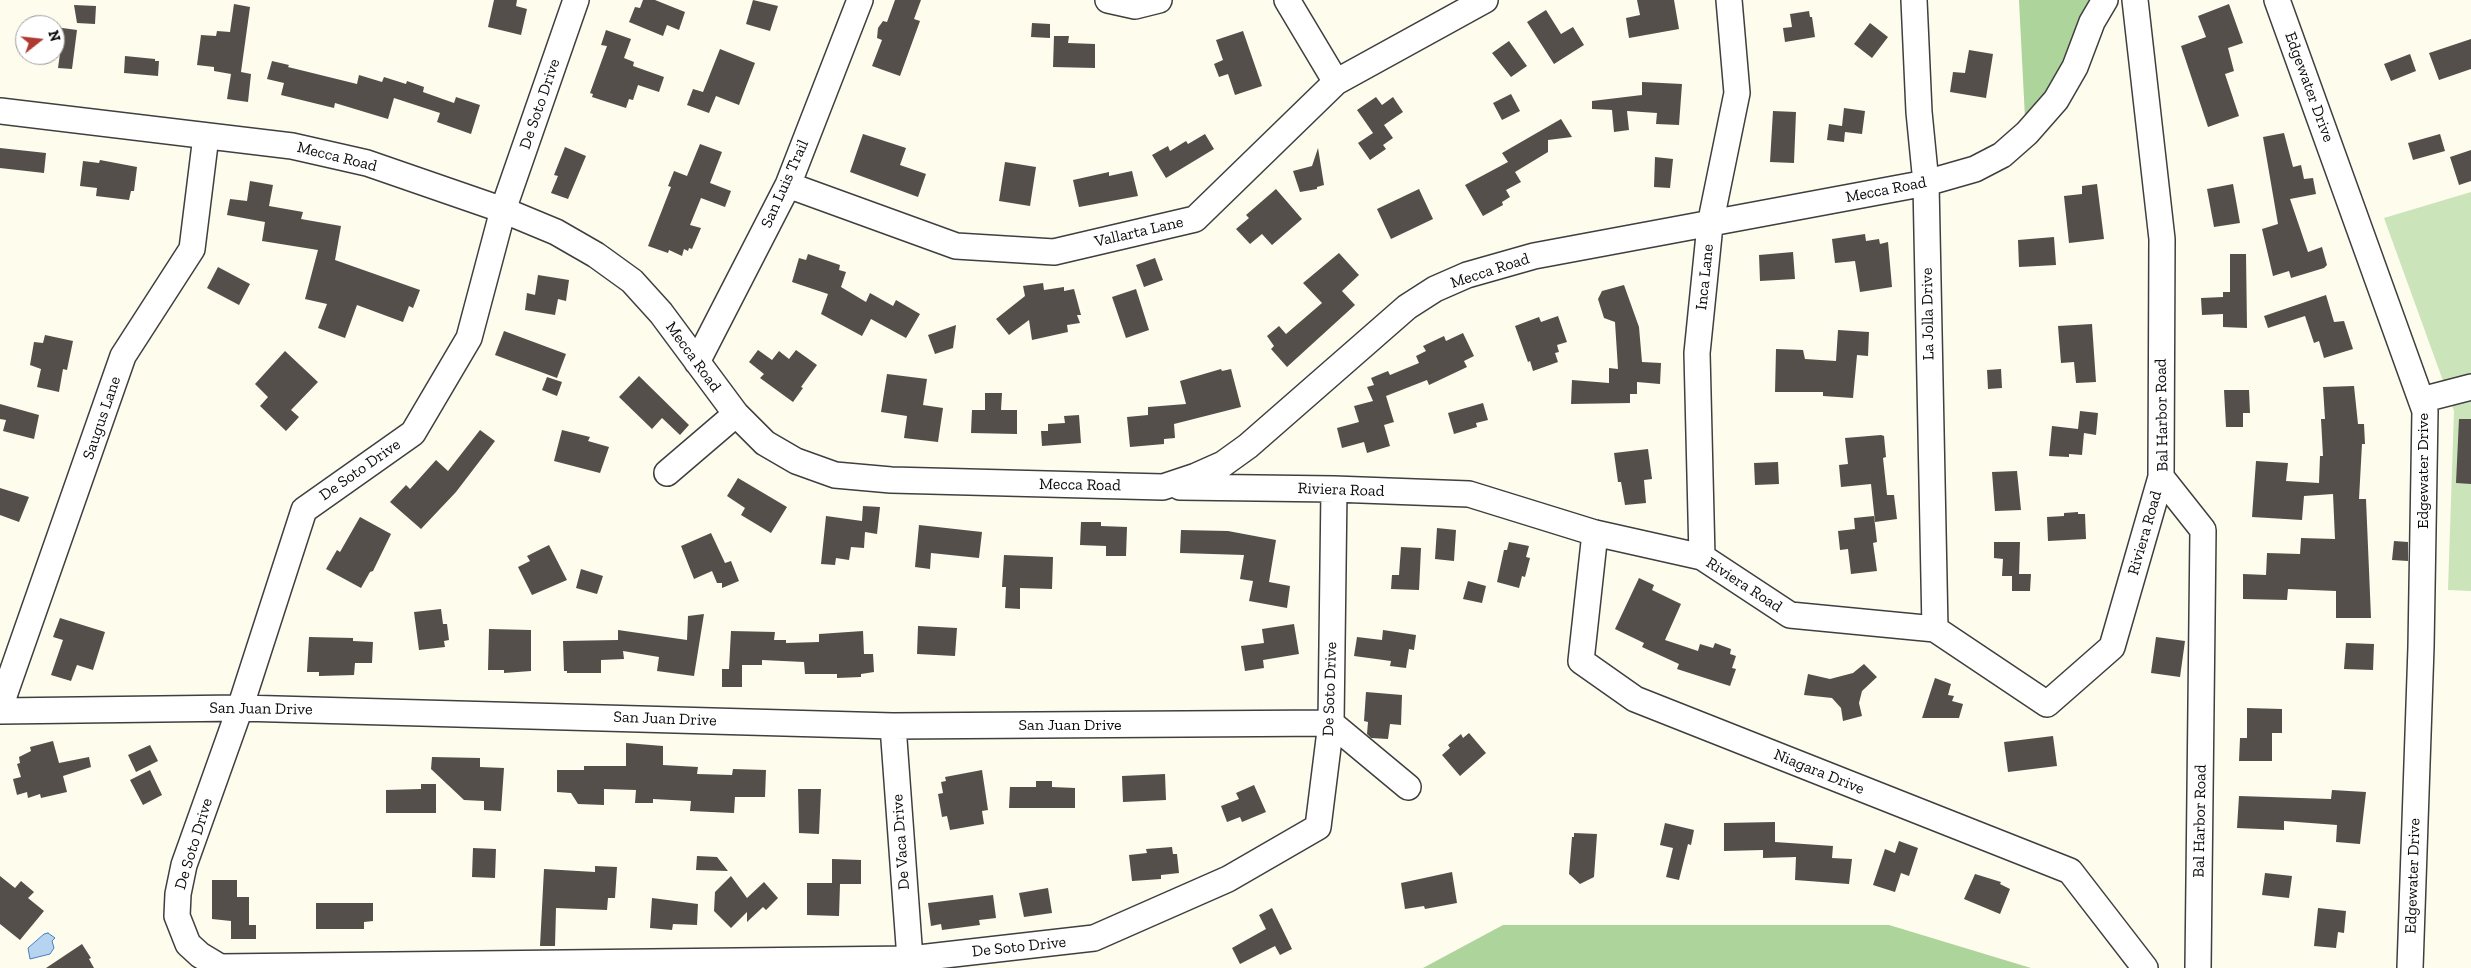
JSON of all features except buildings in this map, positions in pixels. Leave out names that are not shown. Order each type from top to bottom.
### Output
[{"type":"street","name":"De Soto Drive","points":[[576,0],[503,210],[469,338],[413,433],[304,510],[240,708],[184,865],[178,894],[177,916],[188,944],[200,956],[220,967],[910,959],[1094,938],[1228,879],[1318,827],[1331,723],[1334,489]]},
{"type":"street","name":"San Luis Trail","points":[[697,362],[788,185],[860,0]]},
{"type":"street","points":[[1108,0],[1135,6],[1159,0]]},
{"type":"street","points":[[1287,0],[1336,82]]},
{"type":"street","name":"Vallarta Lane","points":[[788,185],[956,246],[1054,252],[1195,219],[1336,82],[1485,0]]},
{"type":"street","name":"Inca Lane","points":[[1702,557],[1697,353],[1710,225],[1737,93],[1729,0]]},
{"type":"street","name":"La Jolla Drive","points":[[1914,0],[1919,112],[1926,183],[1935,629]]},
{"type":"street","name":"Mecca Road","points":[[0,111],[292,146],[367,163],[503,210],[556,232],[596,255],[632,281],[661,313],[736,414],[765,443],[796,461],[835,475],[891,480],[1162,486],[1196,476],[1223,464],[1248,446],[1407,307],[1435,289],[1467,275],[1500,264],[1926,183],[1974,169],[2002,155],[2027,133],[2056,100],[2075,67],[2092,22],[2105,0]]},
{"type":"street","name":"Bal Harbor Road","points":[[2135,0],[2162,239],[2161,477],[2203,530],[2198,968]]},
{"type":"street","name":"Edgewater Drive","points":[[2278,0],[2425,411],[2421,647],[2410,968]]},
{"type":"street","name":"Saugus Lane","points":[[0,709],[123,356],[192,250],[206,136]]},
{"type":"street","points":[[2421,400],[2471,387]]},
{"type":"street","points":[[667,473],[736,414]]},
{"type":"street","name":"Riviera Road","points":[[1162,486],[1469,494],[1595,533],[1702,557],[1790,615],[1935,629],[2047,704],[2112,647],[2161,477]]},
{"type":"street","name":"Niagara Drive","points":[[1595,533],[1581,661],[1636,700],[2070,871],[2146,968]]},
{"type":"street","name":"San Juan Drive","points":[[0,709],[240,708],[893,726],[1331,723]]},
{"type":"street","points":[[1331,723],[1408,787]]},
{"type":"street","name":"De Vaca Drive","points":[[893,726],[910,959]]},
{"type":"green space","points":[[2019,0],[2089,0],[2061,73],[2025,118]]},
{"type":"green space","points":[[2471,192],[2471,591],[2448,590],[2454,411],[2384,218]]},
{"type":"green space","points":[[1503,925],[1889,925],[2031,968],[1423,968]]},
{"type":"water","points":[[48,933],[55,938],[52,941],[54,948],[50,954],[30,959],[28,948],[44,934]]}]
